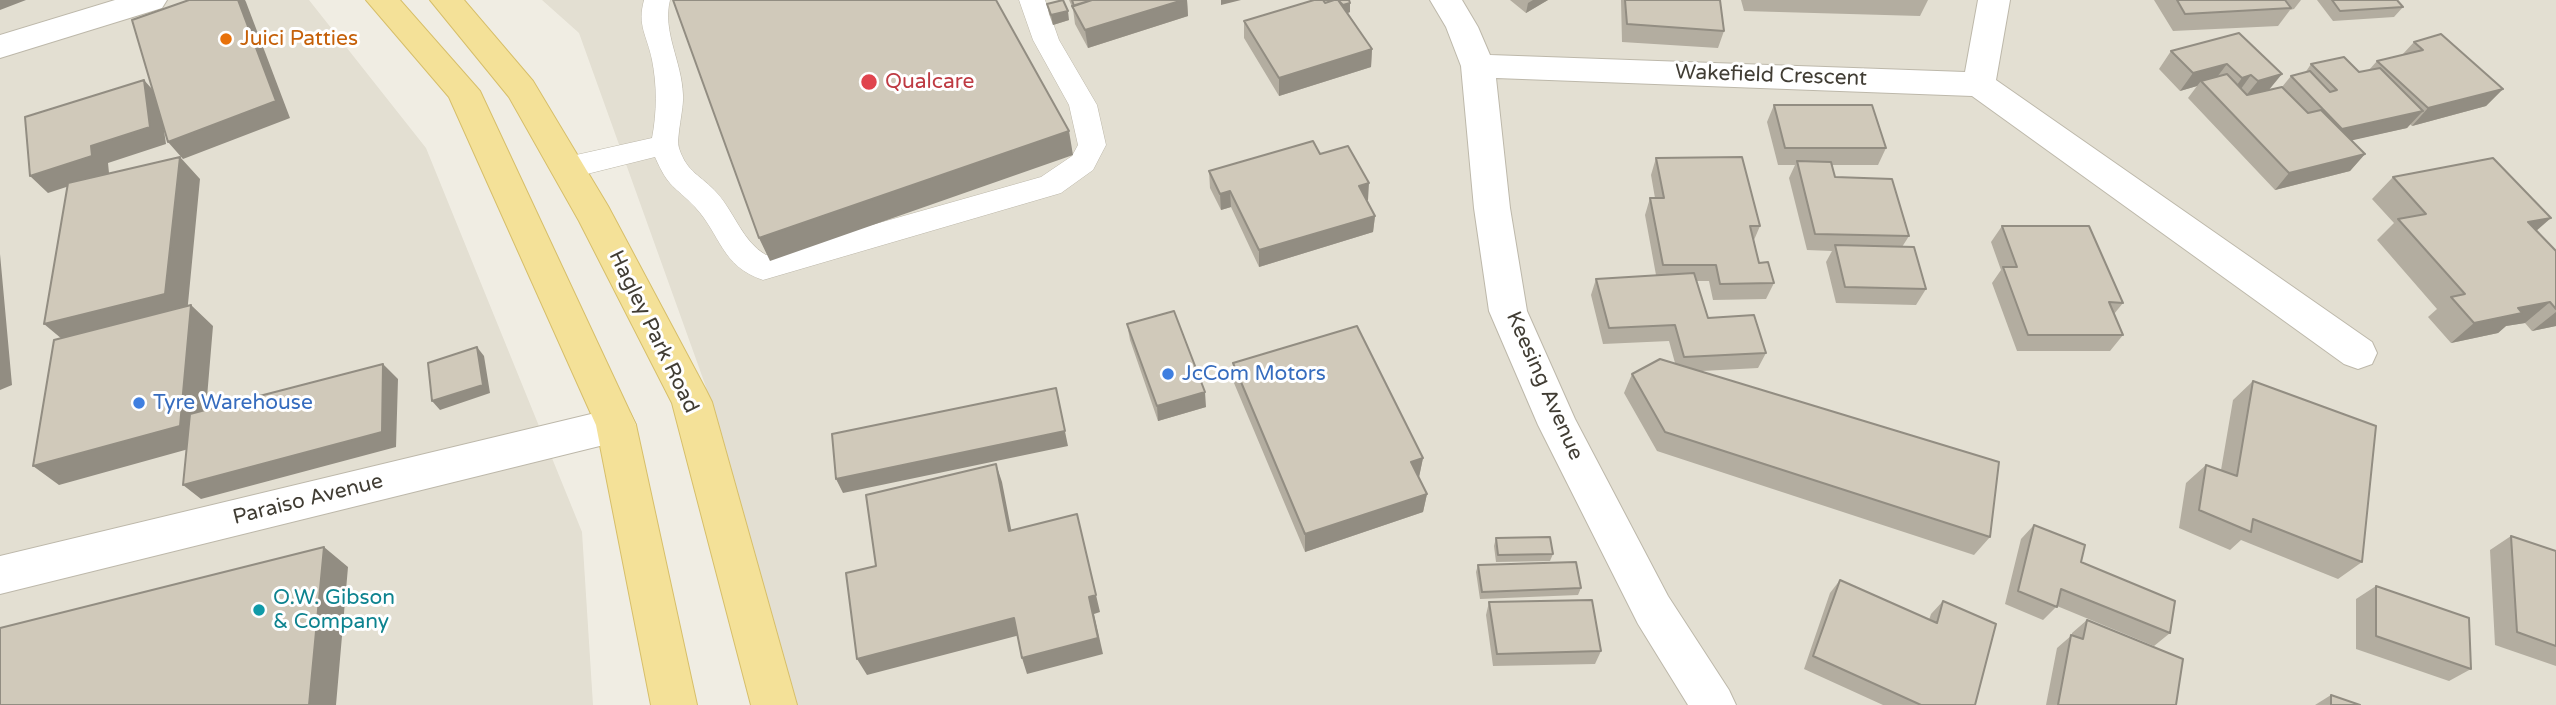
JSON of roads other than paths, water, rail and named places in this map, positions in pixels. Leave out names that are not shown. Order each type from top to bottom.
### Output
[{"type":"main road","points":[[382,0],[463,91],[616,425],[674,705]]},
{"type":"main road","name":"Hagley Park Road","points":[[446,0],[521,89],[567,168],[692,402],[774,705]]},
{"type":"street","points":[[0,47],[151,0]]},
{"type":"street","name":"Keesing Avenue","points":[[1446,0],[1462,27],[1478,66],[1492,208],[1508,311],[1558,425],[1647,597],[1713,705]]},
{"type":"street","points":[[1994,0],[1979,84],[2358,353]]},
{"type":"street","name":"Wakefield Crescent","points":[[1478,66],[1979,84]]},
{"type":"street","name":"Paraiso Avenue","points":[[0,575],[616,425]]},
{"type":"lane","points":[[657,0],[651,19],[666,61],[671,117],[664,145],[678,177],[706,200],[743,256],[763,268],[1051,185],[1083,163],[1092,145],[1083,105],[1046,40],[1032,0]]},
{"type":"lane","points":[[567,168],[664,145]]},
{"type":"place","name":"Juici Patties","points":[[226,39]]},
{"type":"place","name":"Qualcare","points":[[869,82]]},
{"type":"place","name":"JcCom Motors","points":[[1168,374]]},
{"type":"place","name":"Tyre Warehouse","points":[[139,403]]},
{"type":"place","name":"O.W. Gibson & Company","points":[[259,610]]}]
